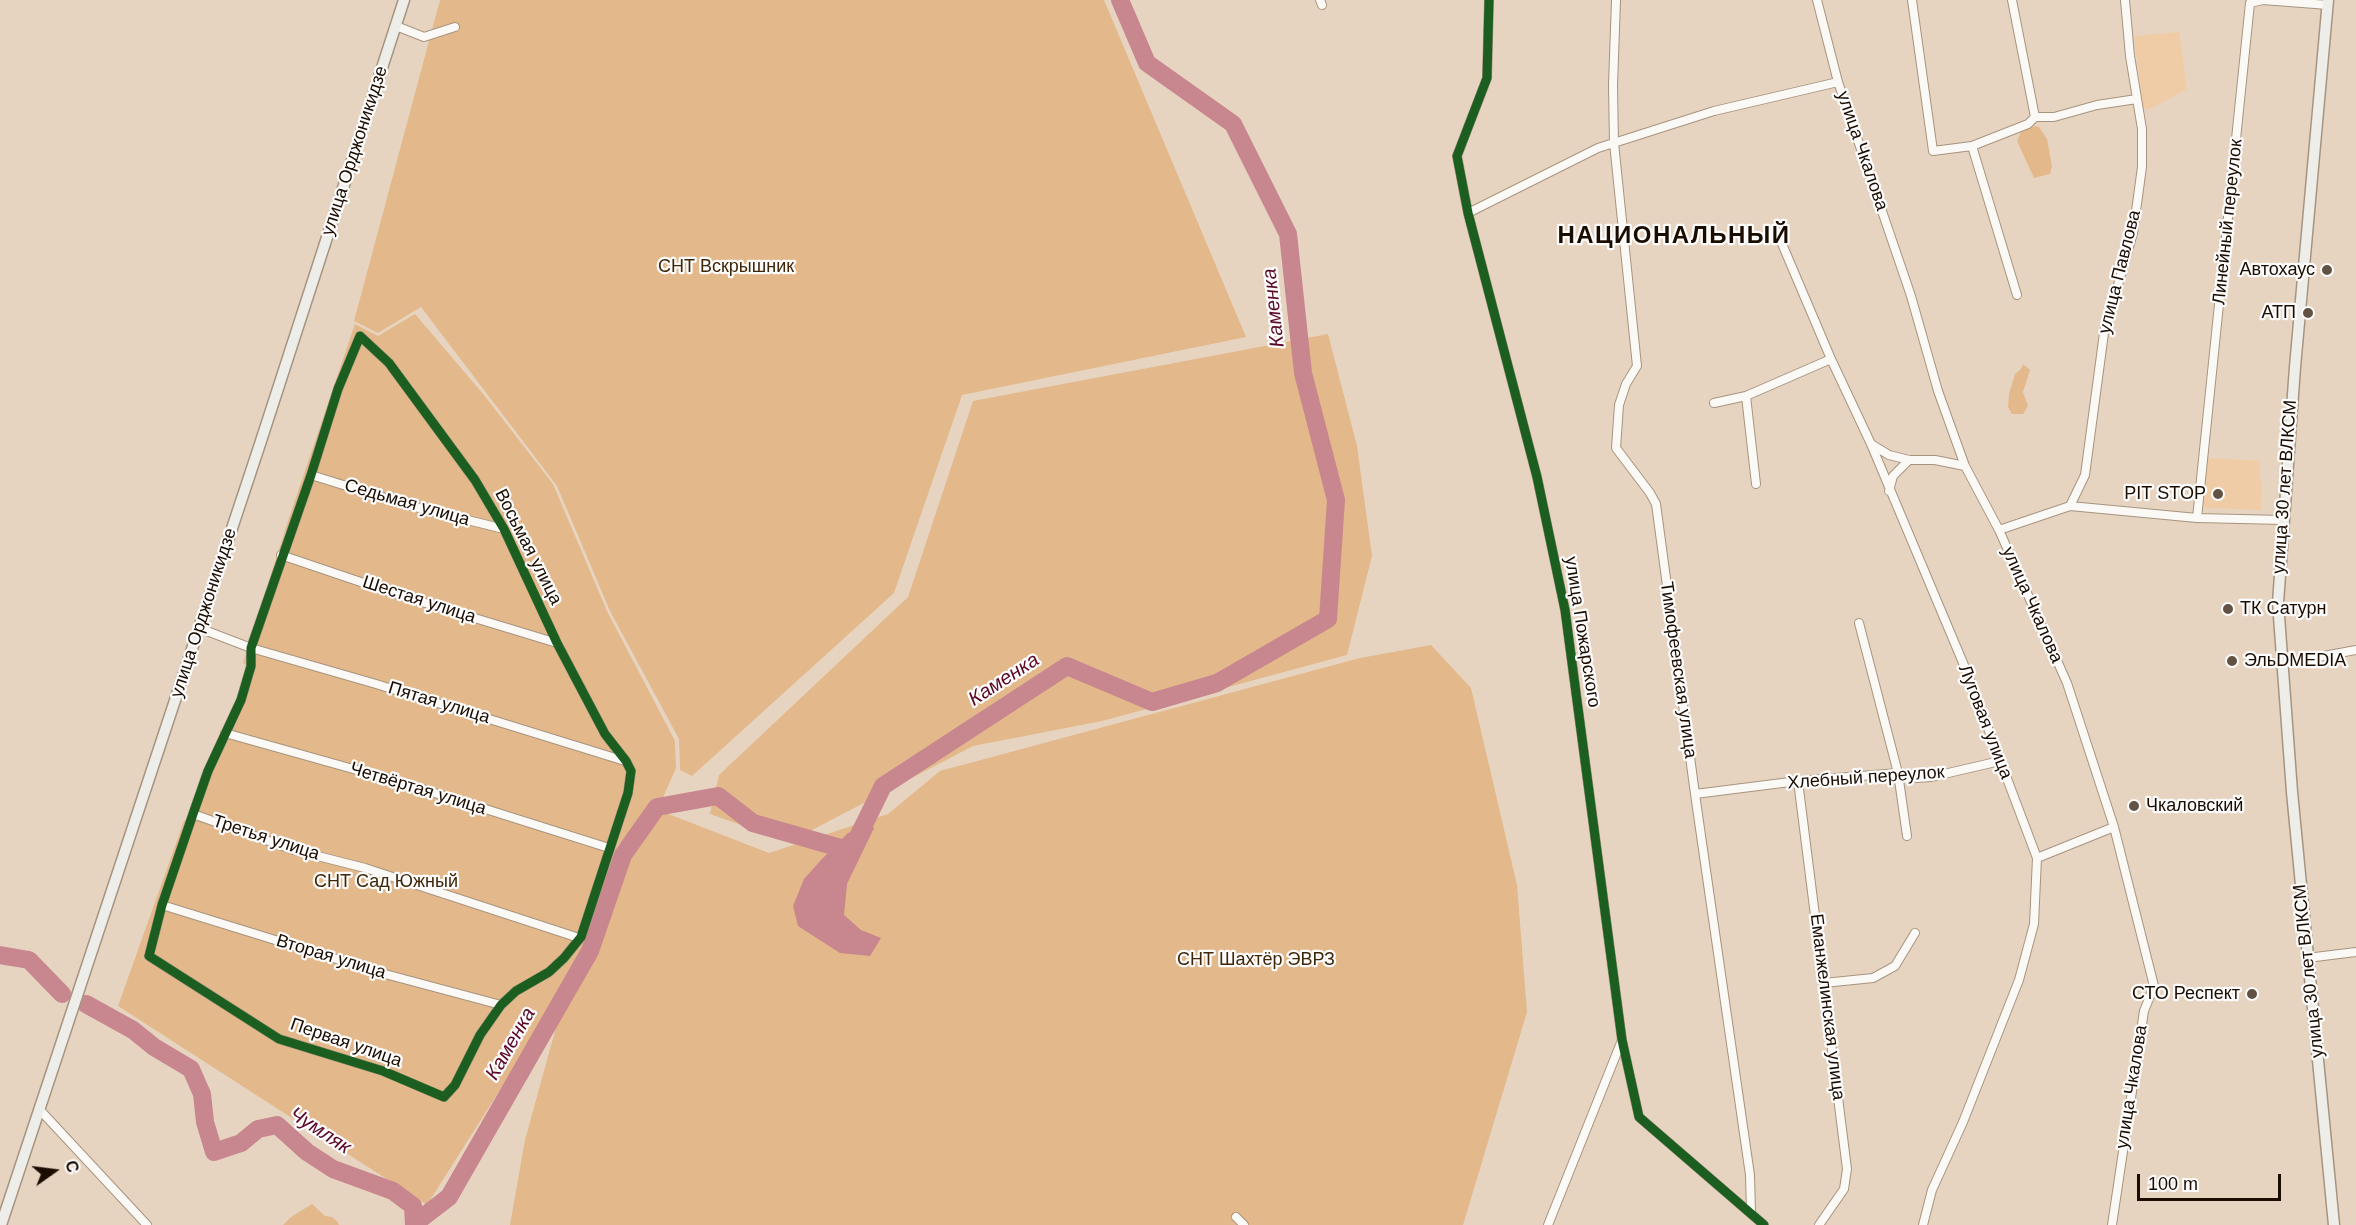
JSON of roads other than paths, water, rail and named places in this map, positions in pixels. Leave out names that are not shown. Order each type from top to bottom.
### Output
[{"type":"main road","name":"улица Орджоникидзе","points":[[1,1225],[404,0]]},
{"type":"main road","name":"улица 30 лет ВЛКСМ","points":[[2328,2],[2305,247],[2278,586],[2281,664],[2334,1225]]},
{"type":"street","name":"улица Пожарского","points":[[1489,0],[1487,78],[1457,156],[1468,213],[1537,477],[1565,610],[1622,1040],[1639,1117],[1764,1225]]},
{"type":"street","name":"Тимофеевская улица","points":[[1616,0],[1613,85],[1614,142],[1637,366],[1626,384],[1619,405],[1616,448],[1656,504],[1750,1175],[1751,1213]]},
{"type":"street","name":"улица Чкалова","points":[[1817,0],[1838,82],[1911,296],[1938,391],[1965,466],[1999,530],[2067,683],[2114,826],[2154,986],[2144,1011],[2112,1225]]},
{"type":"street","points":[[1912,0],[1933,151],[1972,146],[2028,124],[2035,117],[2054,117],[2097,105],[2137,99]]},
{"type":"street","points":[[2012,0],[2035,117]]},
{"type":"street","name":"улица Павлова","points":[[2070,506],[2085,475],[2104,333],[2133,233],[2142,168],[2142,129],[2130,56],[2125,0]]},
{"type":"street","name":"Линейный переулок","points":[[2197,518],[2250,3],[2263,0],[2328,2]]},
{"type":"street","points":[[396,26],[424,37],[454,27]]},
{"type":"street","points":[[1468,213],[1614,142],[1714,111],[1838,82]]},
{"type":"street","points":[[1972,146],[2017,295]]},
{"type":"street","name":"Луговая улица","points":[[1777,232],[1831,359],[1871,444],[1966,670],[2037,858],[2034,924],[2019,980],[1963,1122],[1932,1190],[1923,1225]]},
{"type":"street","name":"Восьмая улица","points":[[311,475],[338,389],[360,336],[389,363],[475,480],[504,529],[557,643],[604,734],[626,761]]},
{"type":"street","points":[[1714,403],[1746,396],[1831,359]]},
{"type":"street","points":[[1746,396],[1756,484]]},
{"type":"street","points":[[1871,444],[1889,455],[1909,460],[1935,460],[1965,466]]},
{"type":"street","points":[[1890,491],[1893,477],[1909,460]]},
{"type":"street","points":[[162,905],[192,814],[241,700],[251,666],[251,648],[281,555],[311,475]]},
{"type":"street","name":"Седьмая улица","points":[[311,475],[411,506],[504,529]]},
{"type":"street","points":[[1999,530],[2070,506],[2197,518],[2283,520]]},
{"type":"street","name":"Шестая улица","points":[[281,555],[402,596],[557,643]]},
{"type":"street","points":[[1859,622],[1898,773],[1907,836]]},
{"type":"street","name":"Пятая улица","points":[[199,628],[251,648],[451,706],[626,761]]},
{"type":"street","points":[[2281,664],[2356,650]]},
{"type":"street","name":"Четвёртая улица","points":[[225,733],[403,783],[609,848]]},
{"type":"street","points":[[501,1005],[516,991],[549,972],[564,958],[579,938],[628,793],[631,771],[626,761]]},
{"type":"street","name":"Хлебный переулок","points":[[1695,794],[1798,781],[1898,773],[1917,778],[1931,777],[2000,761]]},
{"type":"street","name":"Еманжелинская улица","points":[[1798,781],[1847,1169],[1844,1189],[1819,1225]]},
{"type":"street","name":"Третья улица","points":[[192,814],[294,850],[365,868],[579,938]]},
{"type":"street","points":[[2037,858],[2114,826]]},
{"type":"street","name":"Первая улица","points":[[162,905],[149,956],[279,1039],[383,1071],[444,1098],[455,1085],[480,1035],[501,1005]]},
{"type":"street","name":"Вторая улица","points":[[162,905],[385,974],[501,1005]]},
{"type":"street","points":[[1824,983],[1873,978],[1895,966],[1915,933]]},
{"type":"street","points":[[2307,958],[2356,952]]},
{"type":"street","name":"улица Пожарского","points":[[1548,1225],[1622,1040]]},
{"type":"street","points":[[40,1110],[147,1225]]},
{"type":"street","points":[[1236,1217],[1244,1225]]},
{"type":"waterway","name":"Каменка","points":[[414,1224],[449,1197],[590,951],[623,855],[657,807],[718,796],[753,823],[851,851],[883,786],[1067,666],[1152,702],[1217,683],[1328,619],[1336,500],[1303,373],[1288,234],[1233,124],[1147,63],[1120,0]]},
{"type":"waterway","name":"Чумляк","points":[[0,955],[29,960],[62,994]]},
{"type":"waterway","name":"Чумляк","points":[[86,1004],[133,1030],[154,1047],[191,1069],[202,1094],[205,1122],[214,1152],[241,1143],[258,1129],[277,1125],[307,1152],[333,1169],[393,1191],[413,1206],[414,1225]]},
{"type":"place","name":"Автохаус","points":[[2327,270]]},
{"type":"place","name":"АТП","points":[[2308,313]]},
{"type":"place","name":"PIT STOP","points":[[2218,494]]},
{"type":"place","name":"ТК Сатурн","points":[[2228,609]]},
{"type":"place","name":"ЭльDMEDIA","points":[[2232,661]]},
{"type":"place","name":"Чкаловский","points":[[2134,806]]},
{"type":"place","name":"СТО Респект","points":[[2252,994]]},
{"type":"district","name":"НАЦИОНАЛЬНЫЙ","points":[[1674,236]]},
{"type":"park label","name":"СНТ Вскрышник","points":[[726,267]]},
{"type":"park label","name":"СНТ Сад Южный","points":[[386,882]]},
{"type":"park label","name":"СНТ Шахтёр ЭВРЗ","points":[[1256,960]]}]
